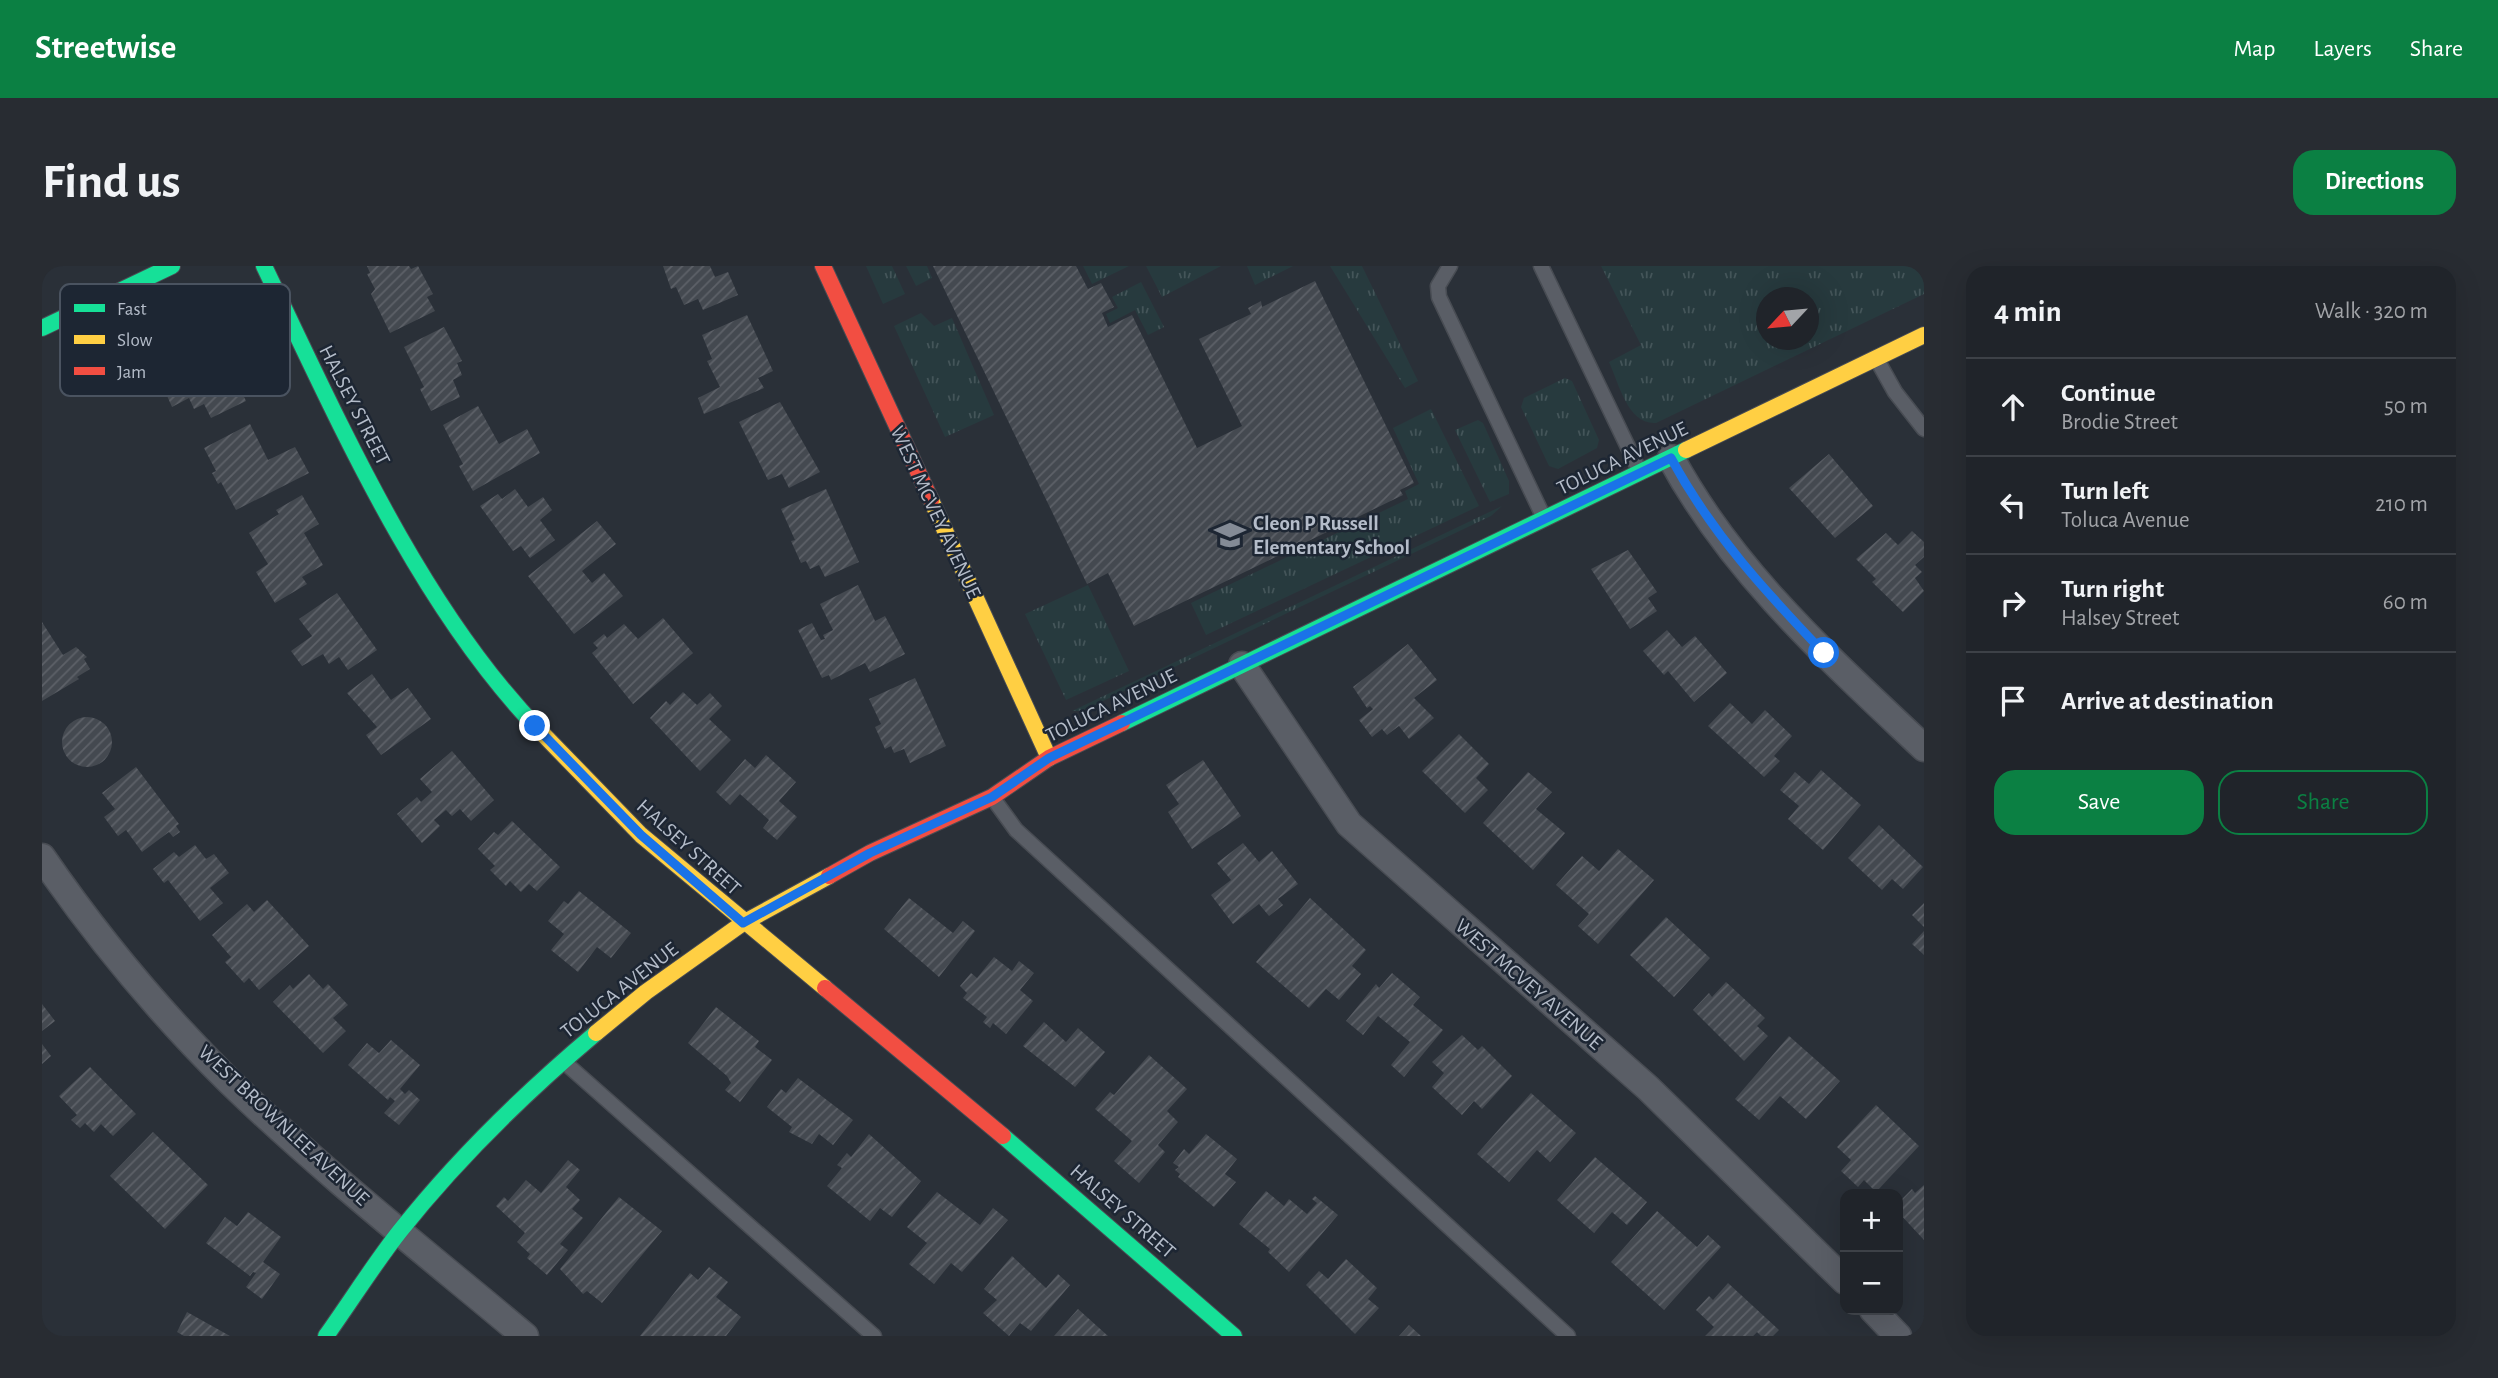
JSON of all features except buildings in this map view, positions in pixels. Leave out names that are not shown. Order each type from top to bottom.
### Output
[{"type":"street","points":[[134,284],[172,266]]},
{"type":"street","name":"HALSEY STREET","points":[[264,266],[273,284]]},
{"type":"street","name":"WEST MCVEY AVENUE","points":[[823,266],[1049,758]]},
{"type":"street","points":[[42,328],[60,319]]},
{"type":"street","name":"HALSEY STREET","points":[[290,320],[334,412],[398,533],[468,643],[535,726],[641,835],[743,923],[1036,1165],[1234,1336]]},
{"type":"street","name":"TOLUCA AVENUE","points":[[326,1336],[400,1231],[462,1160],[563,1061],[646,992],[743,923],[870,853],[992,797],[1049,758],[1924,335]]},
{"type":"street","points":[[1671,458],[1697,506],[1763,589],[1824,653],[1924,748]]},
{"type":"street","name":"WEST MCVEY AVENUE","points":[[1242,665],[1349,824],[1648,1088],[1840,1276]]},
{"type":"street","name":"WEST BROWNLEE AVENUE","points":[[42,858],[74,903],[151,996],[230,1081],[400,1231],[525,1336]]},
{"type":"street","points":[[1878,1315],[1898,1336]]},
{"type":"lane","points":[[1450,266],[1438,286],[1439,297],[1545,519]]},
{"type":"lane","points":[[1541,266],[1641,473]]},
{"type":"lane","points":[[1876,358],[1895,393],[1924,429]]},
{"type":"lane","points":[[992,797],[1016,830],[1568,1336]]},
{"type":"lane","points":[[563,1061],[874,1336]]},
{"type":"green space","points":[[866,266],[892,266],[905,294],[883,304]]},
{"type":"green space","points":[[906,266],[927,266],[932,278],[916,286]]},
{"type":"green space","points":[[1083,266],[1129,266],[1092,284]]},
{"type":"green space","points":[[1146,266],[1221,266],[1162,297]]},
{"type":"green space","points":[[1247,266],[1293,266],[1255,285]]},
{"type":"green space","points":[[1330,266],[1362,266],[1418,381],[1405,388]]},
{"type":"green space","points":[[1601,266],[1924,266],[1924,294],[1819,345],[1819,287],[1756,287],[1756,350],[1808,350],[1656,423],[1646,422],[1631,410],[1609,362],[1641,345]]},
{"type":"green space","points":[[1141,282],[1164,327],[1148,335],[1135,310],[1110,323],[1106,314],[1118,308],[1112,297]]},
{"type":"green space","points":[[921,313],[934,326],[952,318],[994,415],[945,437],[894,326]]},
{"type":"green space","points":[[1565,378],[1572,381],[1599,440],[1597,448],[1558,469],[1549,466],[1521,407],[1524,398]]},
{"type":"green space","points":[[1431,409],[1479,506],[1206,635],[1191,603],[1408,499],[1405,491],[1419,484],[1393,428]]},
{"type":"green space","points":[[1478,420],[1483,423],[1509,481],[1509,494],[1490,502],[1455,430]]},
{"type":"green space","points":[[1502,506],[1491,516],[1082,711],[1072,711]]},
{"type":"green space","points":[[1088,585],[1129,671],[1066,700],[1025,614]]},
{"type":"traffic: fast","points":[[134,284],[172,266]]},
{"type":"traffic: fast","points":[[264,266],[273,284]]},
{"type":"traffic: fast","points":[[42,328],[60,319]]},
{"type":"traffic: fast","points":[[290,321],[352,448],[419,570],[497,682],[540,731]]},
{"type":"traffic: fast","points":[[1122,723],[1686,450]]},
{"type":"traffic: fast","points":[[326,1336],[390,1244],[445,1178],[518,1103],[596,1033]]},
{"type":"traffic: fast","points":[[1003,1136],[1234,1336]]},
{"type":"traffic: slow","points":[[1686,450],[1924,335]]},
{"type":"traffic: slow","points":[[931,500],[1049,758]]},
{"type":"traffic: slow","points":[[540,731],[641,835],[825,988]]},
{"type":"traffic: slow","points":[[596,1033],[646,992],[743,923],[829,876]]},
{"type":"traffic: jam","points":[[823,266],[931,500]]},
{"type":"traffic: jam","points":[[829,876],[870,853],[992,797],[1049,758],[1122,723]]},
{"type":"traffic: jam","points":[[825,988],[1003,1136]]},
{"type":"place","name":"Cleon P Russell Elementary School","points":[[1230,535]]},
{"type":"route","points":[[535,726],[641,835],[743,923],[870,853],[992,797],[1049,758],[1671,458],[1697,506],[1763,589],[1824,653]]}]
